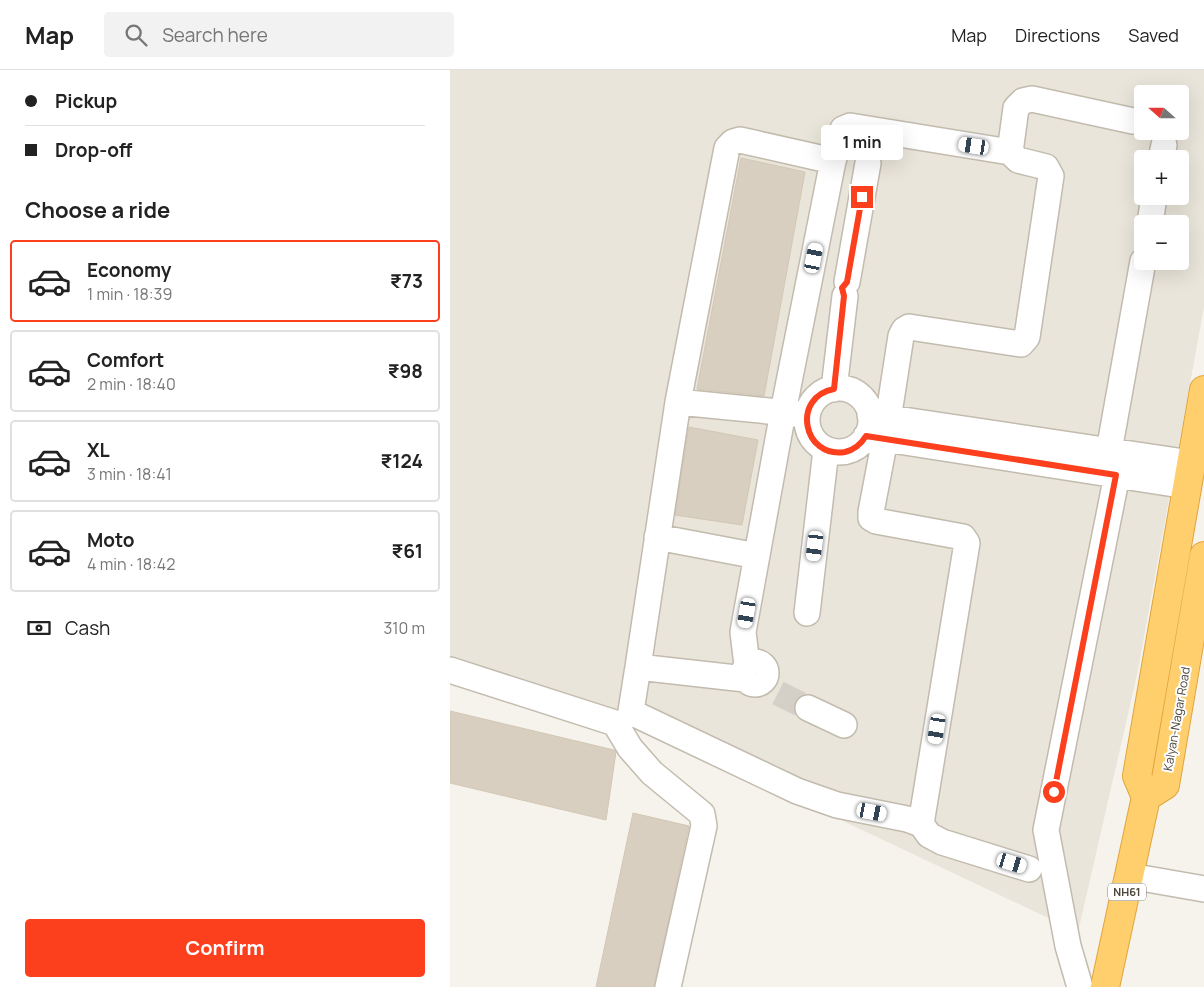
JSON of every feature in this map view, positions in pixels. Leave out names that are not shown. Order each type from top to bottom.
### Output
[{"type":"highway","points":[[1146,797],[1136,776],[1189,474],[1203,406]]},
{"type":"highway","name":"Kalyan-Nagar Road","points":[[1146,797],[1165,785],[1204,556]]},
{"type":"highway","name":"NH61","points":[[1105,987],[1146,797]]},
{"type":"street","points":[[1010,152],[1016,108],[1023,100],[1032,99],[1132,121]]},
{"type":"street","points":[[638,667],[757,680],[743,632],[782,412],[833,161],[843,129],[850,126],[1010,152],[1018,160],[1046,167],[1051,176],[1027,337],[1022,344],[1016,344],[909,327],[904,330],[900,336],[877,427],[872,518],[876,521],[963,537],[967,543],[921,824]]},
{"type":"street","points":[[833,161],[740,140],[733,142],[727,148],[678,402],[631,711],[797,791],[837,805],[907,819],[921,824],[929,835],[942,842],[1029,869]]},
{"type":"street","points":[[834,389],[846,289],[868,163]]},
{"type":"street","points":[[1109,451],[1141,270]]},
{"type":"street","points":[[877,427],[865,401],[858,394],[848,390],[834,389],[818,396],[811,404],[807,415],[807,426],[810,436],[817,445],[836,453],[847,452],[856,447],[877,427],[1109,451],[1189,474]]},
{"type":"street","points":[[678,402],[807,415]]},
{"type":"street","points":[[877,427],[1116,475],[1189,474]]},
{"type":"street","points":[[807,614],[826,450]]},
{"type":"street","points":[[1080,987],[1068,946],[1046,830],[1116,475]]},
{"type":"street","points":[[658,537],[757,556]]},
{"type":"street","points":[[450,670],[614,723],[630,748],[652,773],[702,814],[704,826],[668,987]]},
{"type":"street","points":[[808,708],[844,725]]},
{"type":"street","points":[[1130,876],[1204,889]]},
{"type":"shaded area","points":[[450,70],[1204,70],[1204,307],[1137,675],[1078,932],[606,709],[450,663]]},
{"type":"building","points":[[741,158],[805,172],[764,396],[697,389]]},
{"type":"building","points":[[689,427],[758,440],[742,525],[675,515]]},
{"type":"building","points":[[450,711],[614,750],[616,752],[606,820],[450,783]]},
{"type":"building","points":[[633,813],[689,826],[654,987],[596,987]]},
{"type":"tunnel","points":[[778,693],[808,708]]},
{"type":"route","points":[[862,197],[847,282],[842,288],[844,296],[834,389],[827,390],[818,396],[811,404],[807,415],[807,426],[810,436],[817,445],[836,453],[847,452],[856,447],[866,436],[1116,475],[1108,526],[1054,792]]}]
